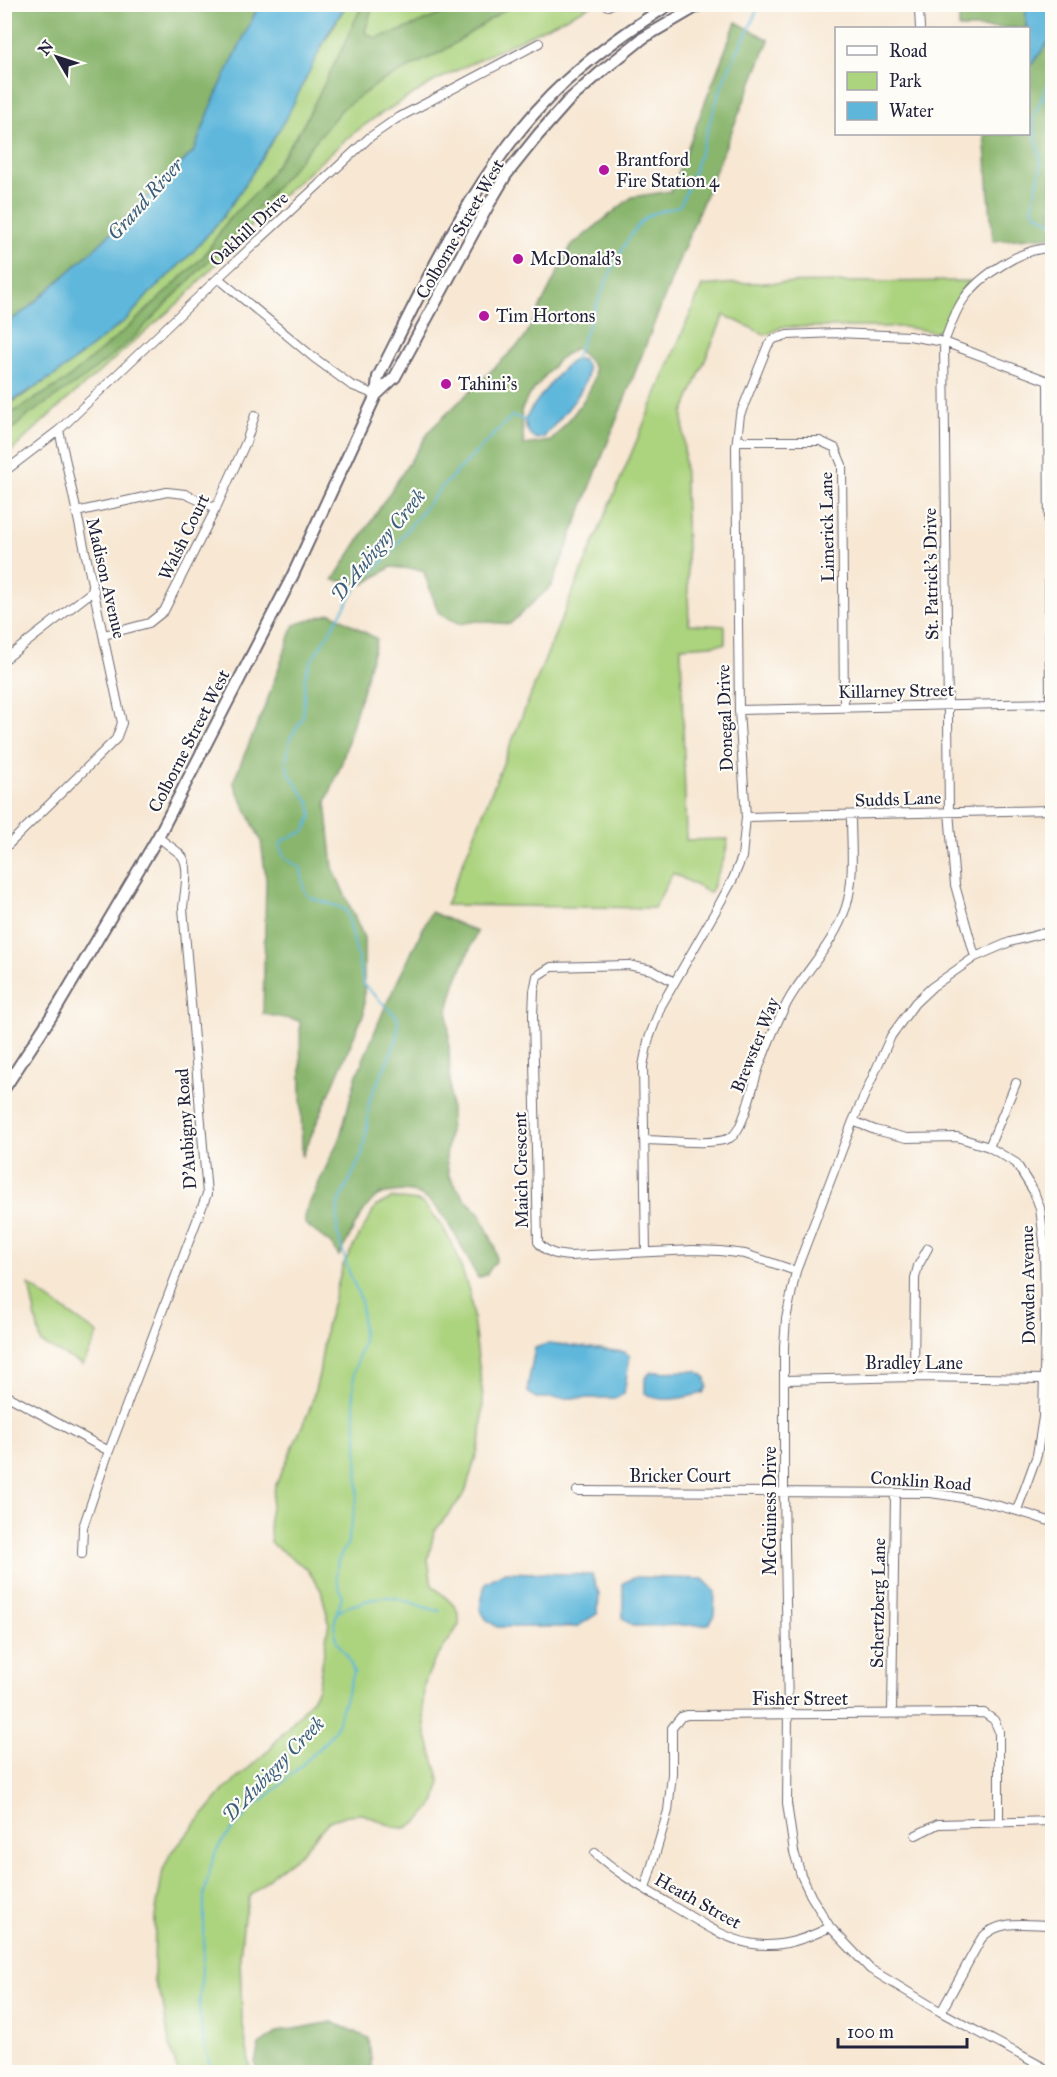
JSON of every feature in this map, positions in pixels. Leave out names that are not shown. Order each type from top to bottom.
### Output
[{"type":"main road","name":"Colborne Street West","points":[[4,1089],[58,1006],[158,837],[291,579],[376,395],[378,377],[451,234],[481,186],[528,120],[566,81],[603,49],[670,4]]},
{"type":"main road","name":"Colborne Street West","points":[[376,395],[395,377],[506,175],[538,135],[568,101],[602,71],[643,38],[700,4]]},
{"type":"street","points":[[914,4],[919,10],[920,27]]},
{"type":"street","name":"Oakhill Drive","points":[[4,472],[59,430],[370,137],[396,119],[539,43]]},
{"type":"street","name":"St. Patrick's Drive","points":[[975,957],[955,885],[949,811],[944,342],[962,300],[990,272],[1028,252],[1053,248]]},
{"type":"street","points":[[218,278],[313,357],[351,385],[376,395]]},
{"type":"street","name":"Donegal Drive","points":[[646,1252],[643,1066],[654,1022],[674,982],[733,879],[742,857],[746,817],[739,710],[736,550],[737,441],[740,415],[768,345],[780,336],[836,333],[897,334],[944,342],[1050,381]]},
{"type":"street","points":[[1050,381],[1051,703]]},
{"type":"street","name":"Walsh Court","points":[[104,635],[149,623],[164,611],[216,508],[246,442],[255,415]]},
{"type":"street","name":"Madison Avenue","points":[[4,849],[116,739],[122,723],[59,430]]},
{"type":"street","name":"Limerick Lane","points":[[737,441],[820,441],[835,448],[838,455],[842,465],[844,707]]},
{"type":"street","points":[[76,512],[167,492],[185,494],[216,508]]},
{"type":"street","points":[[4,660],[94,591]]},
{"type":"street","name":"Killarney Street","points":[[739,710],[1051,703]]},
{"type":"street","name":"Sudds Lane","points":[[746,817],[1053,810]]},
{"type":"street","name":"Brewster Way","points":[[644,1140],[716,1141],[732,1138],[740,1127],[758,1069],[776,1024],[834,934],[847,904],[851,816]]},
{"type":"street","name":"D'Aubigny Road","points":[[82,1554],[83,1527],[109,1451],[207,1194],[184,918],[184,887],[187,868],[181,854],[158,837]]},
{"type":"street","name":"McGuiness Drive","points":[[1053,931],[1010,942],[975,957],[932,987],[915,1003],[891,1036],[853,1121],[796,1271],[786,1319],[784,1491],[788,1713],[787,1803],[794,1852],[801,1875],[830,1927],[870,1969],[941,2012],[1053,2072]]},
{"type":"street","name":"Maich Crescent","points":[[674,982],[652,970],[628,965],[551,967],[537,976],[534,991],[538,1242],[543,1248],[558,1255],[720,1251],[745,1254],[796,1271]]},
{"type":"street","points":[[989,1147],[1016,1083]]},
{"type":"street","name":"Dowden Avenue","points":[[853,1121],[875,1130],[907,1138],[957,1137],[989,1147],[1016,1163],[1026,1176],[1040,1208],[1044,1242],[1045,1329],[1041,1437],[1037,1455],[1017,1510]]},
{"type":"street","points":[[914,1377],[915,1278],[918,1266],[928,1248]]},
{"type":"street","name":"Bradley Lane","points":[[785,1380],[914,1377],[1043,1379]]},
{"type":"street","points":[[4,1394],[109,1451]]},
{"type":"street","name":"Bricker Court","points":[[577,1491],[784,1491]]},
{"type":"street","name":"Conklin Road","points":[[784,1491],[930,1493],[968,1497],[1053,1522]]},
{"type":"street","name":"Schertzberg Lane","points":[[892,1713],[895,1493]]},
{"type":"street","name":"Fisher Street","points":[[645,1889],[668,1811],[672,1774],[671,1735],[675,1722],[687,1715],[984,1713],[994,1720],[999,1731],[999,1821]]},
{"type":"street","points":[[916,1835],[938,1824],[1053,1821]]},
{"type":"street","name":"Heath Street","points":[[595,1853],[645,1889],[720,1935],[744,1943],[785,1944],[807,1939],[830,1927]]},
{"type":"street","points":[[941,2012],[987,1932],[1003,1925],[1053,1925]]},
{"type":"green space","points":[[5,5],[259,5],[215,97],[194,151],[101,243],[25,311],[5,324]]},
{"type":"green space","points":[[346,5],[592,5],[433,82],[351,135],[269,207],[184,298],[5,457],[5,407],[57,374],[128,318],[149,294],[192,253],[223,217]]},
{"type":"green space","points":[[362,5],[373,5],[365,32],[375,38],[400,31],[463,5],[512,5],[443,51],[382,81],[343,108],[226,243],[131,340],[88,375],[26,417],[5,436],[5,417],[65,381],[133,323],[203,257],[228,220],[262,186],[302,127]]},
{"type":"green space","points":[[959,5],[1052,5],[1052,236],[993,241],[984,135],[1030,135],[1030,27],[959,27]]},
{"type":"green space","points":[[736,22],[769,40],[677,265],[552,585],[510,624],[476,621],[460,624],[439,614],[423,570],[391,567],[364,584],[333,580],[431,429],[524,339],[571,246],[632,197],[671,191]],"holes":[[[575,348],[589,360],[594,369],[594,377],[586,396],[572,417],[551,441],[524,445],[521,411],[528,397],[558,360]]]},
{"type":"green space","points":[[970,281],[962,290],[942,330],[934,332],[904,327],[782,327],[766,335],[724,315],[683,413],[689,624],[725,626],[725,644],[681,647],[686,840],[728,839],[725,856],[710,893],[673,873],[654,908],[446,905],[558,627],[702,286],[736,283]]},
{"type":"green space","points":[[331,613],[377,639],[342,762],[326,802],[333,868],[364,938],[364,1013],[302,1157],[300,1021],[263,1014],[266,880],[261,841],[233,782],[267,701],[294,625]]},
{"type":"green space","points":[[431,912],[477,932],[455,984],[448,1010],[451,1117],[446,1158],[449,1176],[464,1198],[480,1214],[495,1247],[496,1261],[486,1275],[478,1278],[455,1234],[436,1207],[424,1197],[410,1192],[387,1193],[376,1197],[360,1217],[339,1256],[331,1244],[305,1224],[305,1213],[340,1137],[356,1077],[385,1007]]},
{"type":"green space","points":[[392,1198],[418,1201],[424,1205],[442,1226],[456,1252],[470,1294],[483,1398],[481,1439],[465,1493],[434,1532],[428,1559],[432,1585],[455,1606],[459,1615],[459,1625],[432,1665],[424,1685],[426,1733],[440,1782],[436,1801],[420,1820],[406,1828],[394,1827],[363,1814],[347,1815],[329,1821],[302,1852],[274,1873],[250,1896],[244,1917],[240,1957],[242,2020],[251,2072],[178,2072],[169,2043],[163,2003],[154,1981],[155,1917],[163,1870],[170,1855],[223,1791],[268,1751],[312,1699],[318,1688],[329,1622],[321,1590],[307,1569],[271,1543],[269,1518],[275,1487],[311,1406],[319,1374],[326,1327],[343,1265],[376,1206]]},
{"type":"green space","points":[[29,1285],[98,1334],[83,1365],[41,1343]]},
{"type":"green space","points":[[332,2022],[369,2038],[372,2072],[257,2072],[255,2062],[259,2045],[278,2032]]},
{"type":"water","points":[[259,5],[346,5],[327,35],[287,117],[223,217],[192,253],[149,294],[128,318],[57,374],[5,405],[5,324],[25,311],[101,243],[194,151],[215,97]]},
{"type":"water","points":[[1026,5],[1052,5],[1052,37],[1030,65],[1030,27],[1026,27]]},
{"type":"water","points":[[580,359],[587,366],[583,386],[567,410],[544,437],[534,438],[526,427],[527,416],[567,365]]},
{"type":"water","points":[[549,1343],[624,1352],[630,1356],[624,1393],[617,1398],[536,1398],[528,1392],[535,1348]]},
{"type":"water","points":[[697,1371],[706,1378],[707,1387],[703,1393],[681,1398],[658,1399],[645,1393],[645,1378],[651,1372]]},
{"type":"water","points":[[505,1572],[592,1575],[599,1594],[598,1613],[577,1627],[497,1627],[486,1619],[480,1609],[485,1583]]},
{"type":"water","points":[[636,1577],[703,1579],[715,1591],[714,1617],[709,1624],[632,1626],[623,1618],[623,1583]]},
{"type":"waterway","name":"D'Aubigny Creek","points":[[574,362],[606,282],[628,240],[650,215],[680,205],[726,75],[759,4]]},
{"type":"waterway","points":[[1052,74],[1033,119],[1041,165],[1032,209],[1052,222]]},
{"type":"waterway","name":"D'Aubigny Creek","points":[[212,2072],[204,2045],[199,2009],[204,1942],[204,1895],[213,1858],[221,1843],[248,1812],[321,1747],[335,1730],[354,1672],[348,1657],[337,1642],[334,1624],[342,1596],[336,1577],[338,1560],[347,1545],[358,1493],[357,1437],[353,1394],[354,1372],[363,1341],[361,1300],[349,1272],[337,1232],[338,1204],[362,1155],[369,1101],[397,1040],[398,1018],[364,985],[347,912],[343,908],[308,895],[303,886],[301,868],[282,853],[280,845],[284,840],[305,831],[312,815],[310,804],[290,775],[286,764],[290,739],[303,717],[305,677],[310,663],[359,584],[390,555],[406,531],[442,487],[512,416],[525,420]]},
{"type":"waterway","points":[[337,1610],[341,1611],[367,1600],[388,1597],[440,1611]]},
{"type":"place","name":"Brantford Fire Station 4","points":[[604,170]]},
{"type":"place","name":"McDonald's","points":[[518,259]]},
{"type":"place","name":"Tim Hortons","points":[[484,316]]},
{"type":"place","name":"Tahini's","points":[[446,384]]},
{"type":"water label","name":"Grand River","points":[[145,199]]}]
